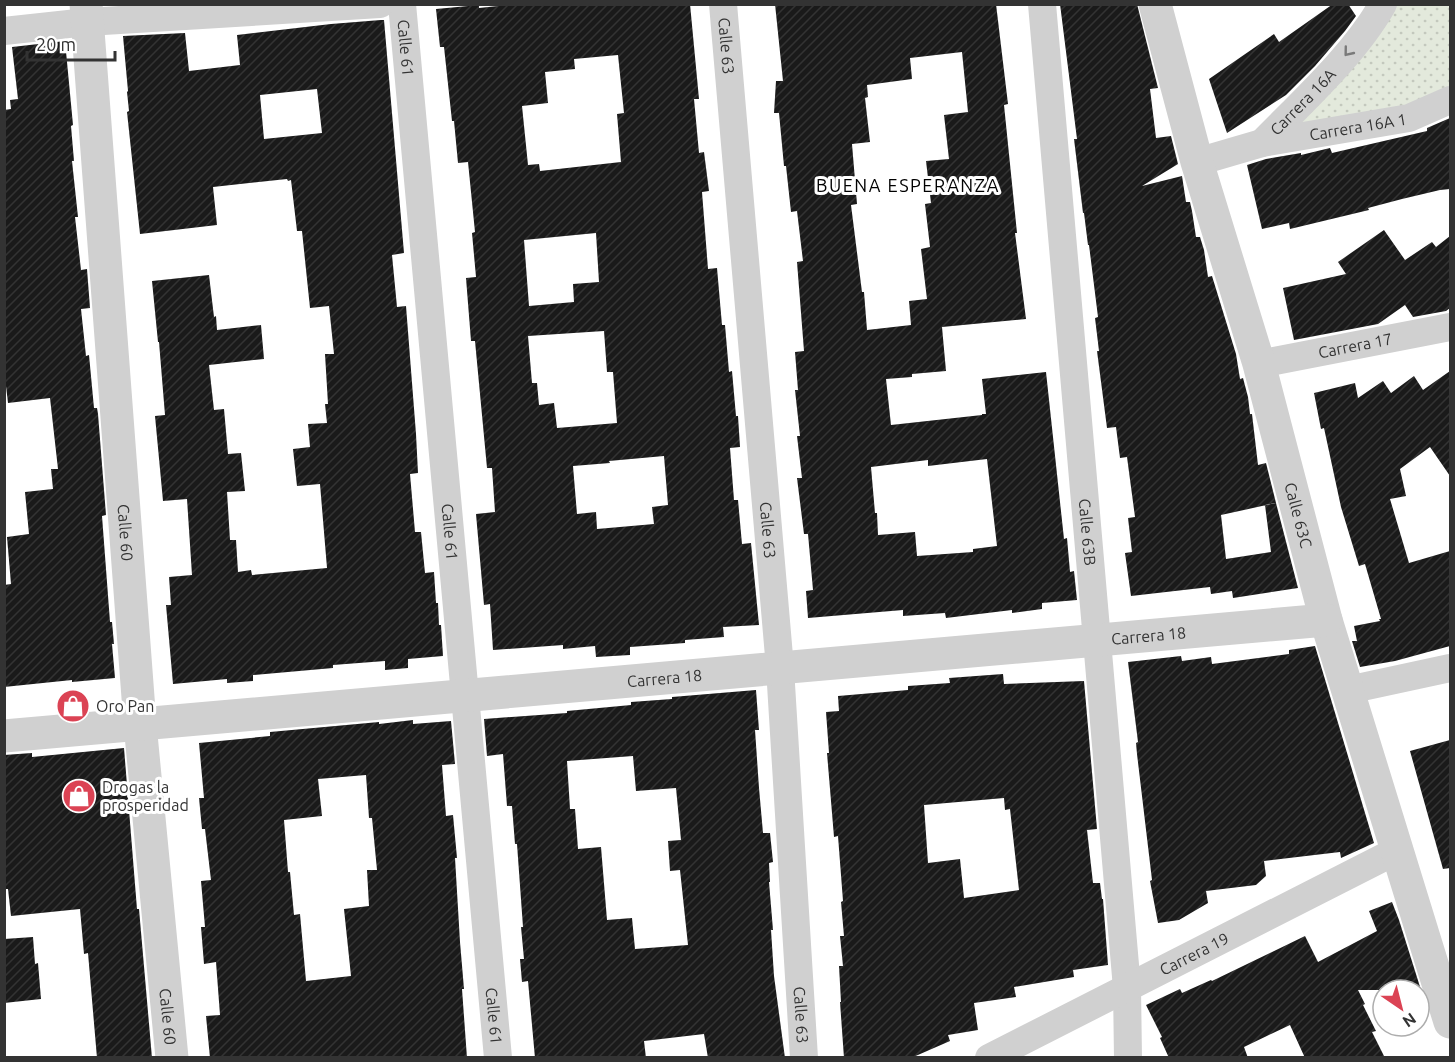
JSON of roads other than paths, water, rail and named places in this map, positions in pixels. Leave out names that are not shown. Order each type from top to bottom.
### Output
[{"type":"street","points":[[4,31],[86,13],[380,4]]},
{"type":"street","name":"Calle 61","points":[[402,4],[498,1058]]},
{"type":"street","name":"Calle 63","points":[[723,4],[780,668],[804,1058]]},
{"type":"street","name":"Calle 63B","points":[[1042,4],[1127,988],[1128,1058]]},
{"type":"street","name":"Calle 63C","points":[[1155,4],[1197,162],[1259,364],[1326,620],[1448,1003]]},
{"type":"street","name":"Carrera 16A","points":[[1197,162],[1262,143],[1339,64],[1375,18],[1383,4]]},
{"type":"street","name":"Calle 60","points":[[86,13],[140,724],[172,1058]]},
{"type":"street","name":"Carrera 16A 1","points":[[1262,143],[1409,118],[1450,100]]},
{"type":"street","name":"Carrera 17","points":[[1259,364],[1450,327]]},
{"type":"street","name":"Carrera 18","points":[[4,736],[1326,620]]},
{"type":"street","points":[[1348,690],[1450,668]]},
{"type":"street","name":"Carrera 19","points":[[989,1058],[1398,850]]},
{"type":"place","name":"Oro Pan","points":[[73,706]]},
{"type":"place","name":"Drogas la prosperidad","points":[[79,796]]},
{"type":"district","name":"BUENA ESPERANZA","points":[[908,186]]}]
